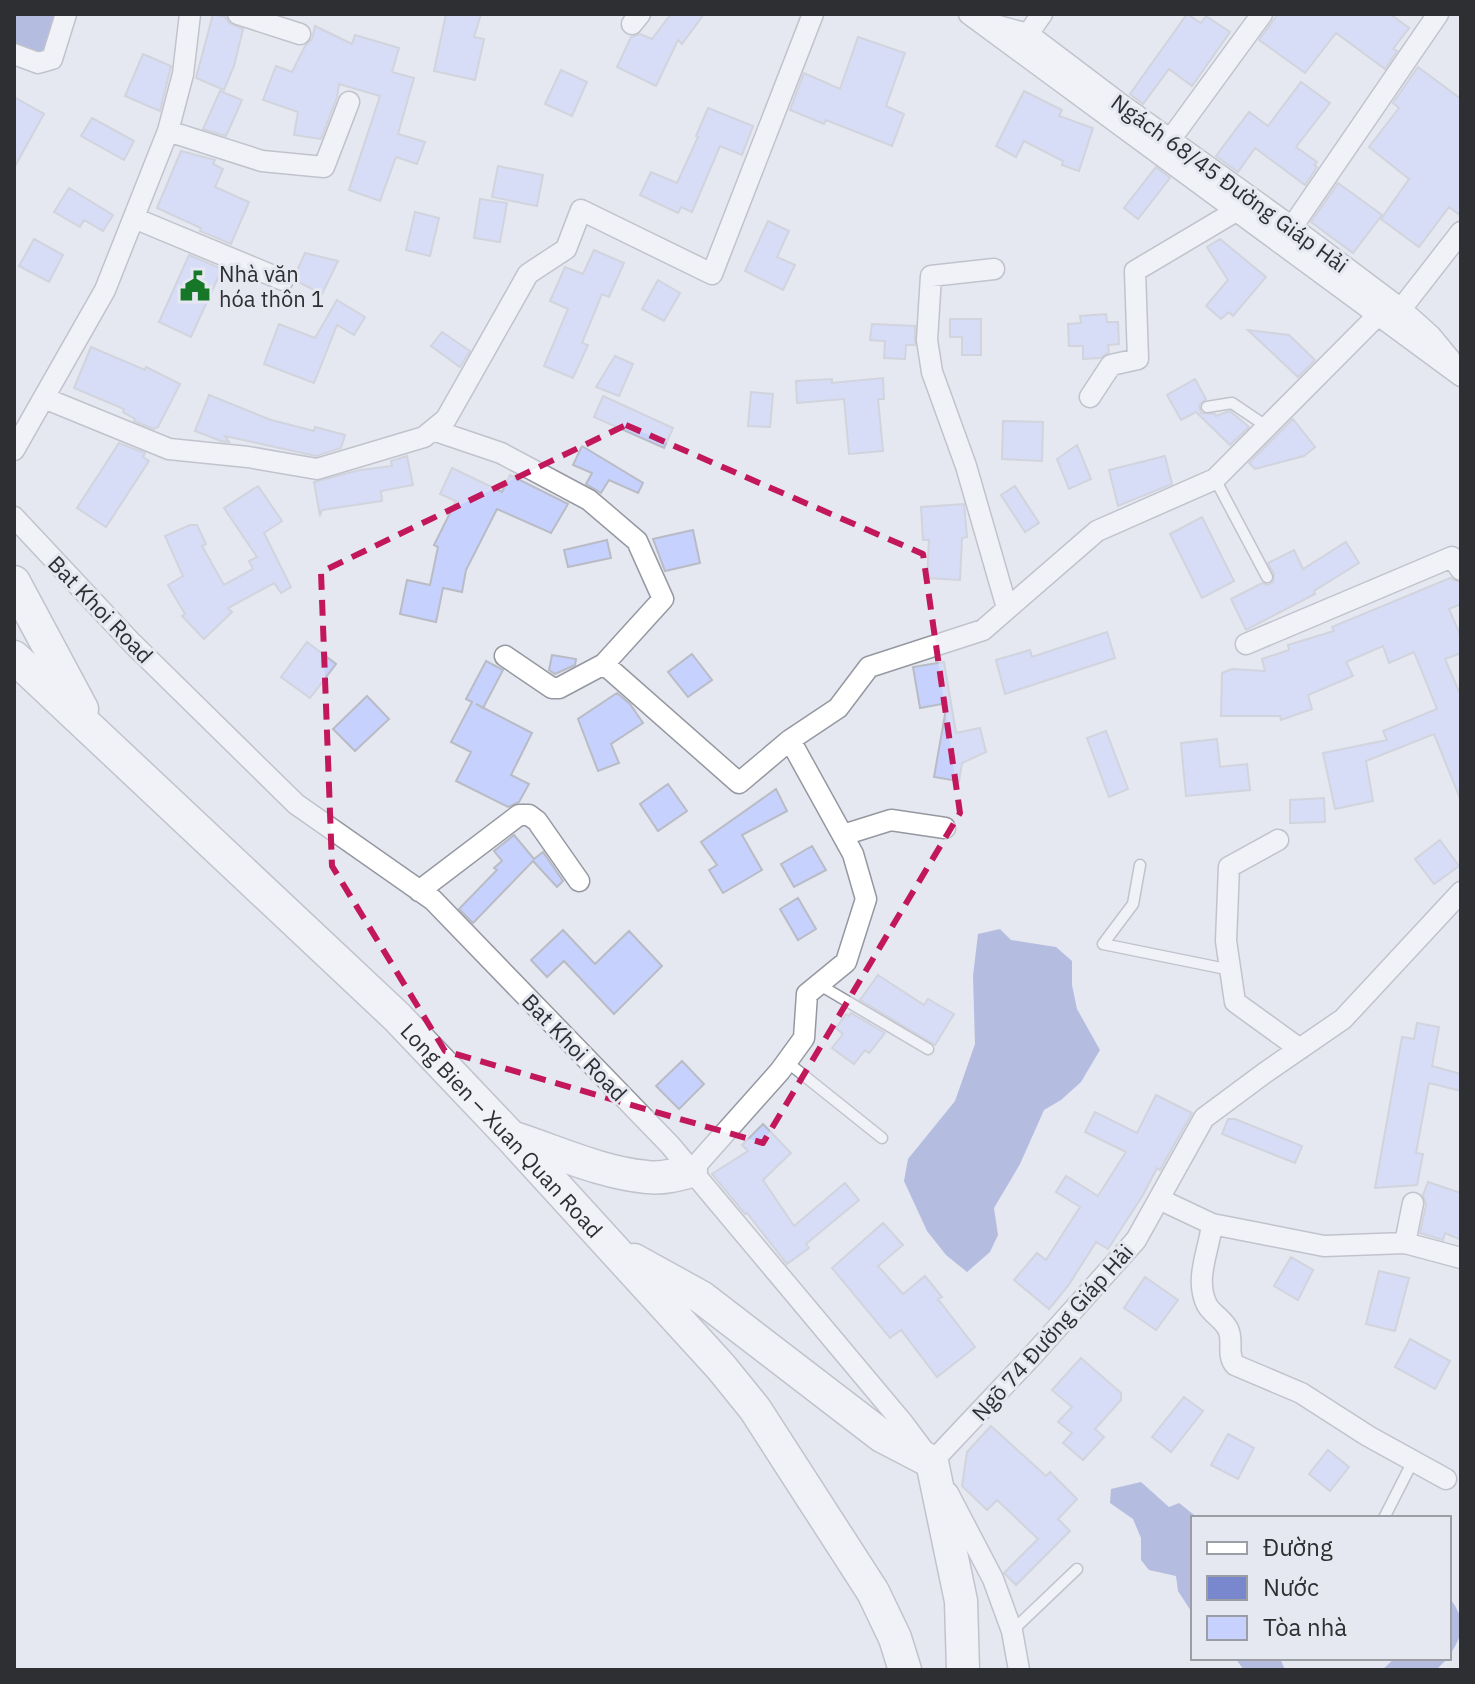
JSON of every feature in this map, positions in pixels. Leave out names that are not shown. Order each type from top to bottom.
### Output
[{"type":"main road","points":[[14,582],[100,739]]},
{"type":"main road","name":"Long Bien – Xuan Quan Road","points":[[14,657],[397,1017],[721,1367],[755,1409],[873,1592],[895,1638],[905,1670]]},
{"type":"main road","points":[[511,1137],[603,1168],[635,1175],[666,1177],[691,1171]]},
{"type":"main road","points":[[611,1247],[701,1297],[882,1436],[932,1462],[961,1601],[963,1670]]},
{"type":"street","points":[[14,54],[38,63],[52,59],[66,14]]},
{"type":"street","points":[[14,450],[105,290],[168,131],[183,74],[190,14]]},
{"type":"street","points":[[238,14],[300,34]]},
{"type":"street","points":[[44,398],[169,449],[248,457],[317,469],[424,437],[446,419],[528,274],[566,249],[581,210],[712,274],[813,14]]},
{"type":"street","points":[[1028,34],[1042,14]]},
{"type":"street","points":[[1292,227],[1438,14]]},
{"type":"street","points":[[1170,140],[1255,17]]},
{"type":"street","name":"Ngách 68/45 Đường Giáp Hải","points":[[974,18],[1028,34],[1292,227],[1401,309],[1431,336],[1461,375]]},
{"type":"street","name":"Ngách 68/45 Đường Giáp Hải","points":[[974,18],[1461,375]]},
{"type":"street","points":[[168,131],[262,161],[324,167],[349,102]]},
{"type":"street","points":[[1090,397],[1111,365],[1138,359],[1135,271],[1236,211]]},
{"type":"street","points":[[134,218],[283,280]]},
{"type":"street","points":[[1401,309],[1461,232]]},
{"type":"street","points":[[994,269],[931,276],[927,340],[932,372],[966,466],[1007,608]]},
{"type":"street","points":[[604,664],[739,783],[790,740],[838,708],[869,667],[983,630],[1097,531],[1215,479],[1378,315]]},
{"type":"street","points":[[433,430],[501,453],[589,500],[637,541],[663,599],[604,664],[559,688],[552,688],[505,656]]},
{"type":"street","name":"Bat Khoi Road","points":[[14,517],[132,643],[296,804],[433,900],[670,1145],[903,1423],[932,1462],[993,1579],[1012,1631],[1019,1670]]},
{"type":"street","points":[[1246,644],[1452,557],[1461,570]]},
{"type":"street","points":[[691,1171],[787,1062],[804,1038],[807,994],[846,962],[866,899],[853,854],[790,740]]},
{"type":"street","points":[[419,891],[519,815],[529,815],[537,821],[579,881]]},
{"type":"street","points":[[843,835],[891,820],[945,828]]},
{"type":"street","points":[[1278,840],[1229,867],[1226,941],[1235,1002],[1300,1049]]},
{"type":"street","name":"Ngõ 74 Đường Giáp Hải","points":[[932,1462],[1136,1240],[1204,1118],[1343,1019],[1461,892]]},
{"type":"street","points":[[1159,1199],[1212,1224],[1324,1246],[1405,1243],[1461,1258]]},
{"type":"street","points":[[1405,1243],[1413,1203]]},
{"type":"street","points":[[1212,1224],[1203,1265],[1202,1290],[1210,1309],[1229,1330],[1231,1360],[1235,1365],[1301,1393],[1446,1479]]},
{"type":"lane","points":[[1207,407],[1232,403],[1266,426]]},
{"type":"lane","points":[[1215,479],[1267,577]]},
{"type":"lane","points":[[1140,865],[1133,904],[1103,944],[1231,970]]},
{"type":"lane","points":[[818,984],[928,1049]]},
{"type":"lane","points":[[787,1062],[882,1138]]},
{"type":"lane","points":[[1385,1516],[1413,1461]]},
{"type":"lane","points":[[1012,1631],[1077,1569]]},
{"type":"highlighted area","points":[[626,425],[923,554],[960,813],[763,1143],[445,1051],[332,866],[321,572]]},
{"type":"water","points":[[14,14],[58,14],[45,50],[37,53],[14,46]]},
{"type":"water","points":[[1000,929],[1011,940],[1056,947],[1072,961],[1072,985],[1077,1009],[1100,1050],[1081,1082],[1044,1110],[1020,1164],[994,1208],[998,1235],[990,1252],[967,1272],[946,1255],[927,1231],[904,1181],[908,1159],[955,1101],[975,1044],[973,976],[978,934]]},
{"type":"water","points":[[1141,1482],[1169,1507],[1179,1503],[1195,1516],[1191,1516],[1191,1611],[1178,1591],[1176,1576],[1149,1570],[1141,1560],[1141,1538],[1133,1519],[1110,1503],[1111,1489]]},
{"type":"water","points":[[1451,1601],[1461,1619],[1458,1640],[1451,1652]]},
{"type":"water","points":[[1236,1660],[1281,1660],[1285,1670],[1244,1670]]},
{"type":"water","points":[[1393,1660],[1446,1660],[1436,1670],[1382,1670]]},
{"type":"building","points":[[213,14],[225,17],[229,23],[243,29],[234,66],[224,90],[196,78]]},
{"type":"building","points":[[446,14],[481,14],[474,37],[484,39],[475,80],[434,71]]},
{"type":"building","points":[[671,14],[704,14],[682,44],[678,40],[656,86],[617,67],[631,37],[640,34],[652,39]]},
{"type":"building","points":[[1187,14],[1201,23],[1206,16],[1230,32],[1192,86],[1169,69],[1143,104],[1130,94]]},
{"type":"building","points":[[1278,14],[1390,14],[1409,28],[1393,49],[1397,51],[1385,69],[1336,33],[1305,73],[1259,40]]},
{"type":"building","points":[[315,26],[352,44],[355,35],[399,48],[392,72],[414,78],[398,134],[425,142],[417,164],[396,157],[380,201],[349,190],[380,96],[339,84],[321,139],[294,135],[298,112],[263,100],[276,66],[292,72],[312,39]]},
{"type":"building","points":[[858,37],[905,53],[886,106],[904,114],[892,146],[826,120],[824,124],[790,110],[804,73],[840,89]]},
{"type":"building","points":[[143,54],[171,66],[160,111],[125,96]]},
{"type":"building","points":[[1418,67],[1461,99],[1461,216],[1449,207],[1419,247],[1381,219],[1409,179],[1369,147],[1399,108],[1393,103]]},
{"type":"building","points":[[561,70],[587,82],[572,116],[545,104]]},
{"type":"building","points":[[1301,82],[1330,103],[1296,147],[1317,162],[1305,185],[1255,148],[1238,172],[1216,156],[1249,112],[1268,126]]},
{"type":"building","points":[[220,91],[242,100],[226,136],[203,129]]},
{"type":"building","points":[[1024,91],[1062,110],[1059,116],[1093,128],[1079,171],[1062,165],[1063,161],[1024,141],[1016,157],[996,146]]},
{"type":"building","points":[[14,97],[44,114],[14,168]]},
{"type":"building","points":[[708,108],[753,126],[742,155],[720,146],[692,212],[681,207],[678,213],[640,195],[651,172],[677,183]]},
{"type":"building","points":[[92,118],[134,141],[124,160],[81,136]]},
{"type":"building","points":[[181,151],[215,160],[213,164],[223,169],[215,187],[249,202],[231,244],[157,208]]},
{"type":"building","points":[[498,166],[543,175],[537,206],[492,197]]},
{"type":"building","points":[[1156,167],[1170,178],[1138,219],[1124,208]]},
{"type":"building","points":[[1338,183],[1382,215],[1353,253],[1311,222]]},
{"type":"building","points":[[69,188],[113,215],[103,231],[84,220],[80,227],[54,212]]},
{"type":"building","points":[[480,199],[507,203],[500,242],[474,238]]},
{"type":"building","points":[[415,212],[439,218],[430,256],[406,250]]},
{"type":"building","points":[[768,221],[789,231],[777,257],[795,265],[783,290],[745,271]]},
{"type":"building","points":[[34,239],[63,255],[49,282],[19,266]]},
{"type":"building","points":[[1220,239],[1266,277],[1233,316],[1229,312],[1221,319],[1206,306],[1228,280],[1207,247]]},
{"type":"building","points":[[594,250],[624,263],[609,297],[602,294],[582,343],[588,345],[573,378],[544,366],[568,309],[550,301],[565,267],[583,274]]},
{"type":"building","points":[[305,253],[338,261],[322,294],[296,281],[295,275]]},
{"type":"building","name":"Nhà văn hóa thôn 1","points":[[189,255],[222,269],[191,337],[159,322]]},
{"type":"building","points":[[658,280],[680,293],[664,321],[642,309]]},
{"type":"building","points":[[337,300],[365,317],[354,335],[337,325],[314,383],[264,364],[279,324],[315,338]]},
{"type":"building","points":[[1106,314],[1107,322],[1118,322],[1119,344],[1108,345],[1109,352],[1100,358],[1083,359],[1083,346],[1069,346],[1068,324],[1081,323],[1080,316]]},
{"type":"building","points":[[950,319],[981,319],[981,355],[962,355],[962,337],[950,337]]},
{"type":"building","points":[[872,324],[915,326],[915,345],[906,345],[905,359],[884,358],[885,341],[870,340]]},
{"type":"building","points":[[1248,330],[1289,335],[1315,360],[1298,377]]},
{"type":"building","points":[[442,332],[470,351],[460,367],[431,346]]},
{"type":"building","points":[[91,347],[145,370],[146,367],[180,384],[158,427],[154,429],[134,421],[123,412],[124,409],[74,388]]},
{"type":"building","points":[[615,356],[633,364],[619,396],[596,387]]},
{"type":"building","points":[[883,378],[884,399],[878,399],[883,451],[849,454],[844,399],[797,403],[796,381],[832,379],[832,383]]},
{"type":"building","points":[[1195,379],[1206,399],[1199,405],[1201,413],[1216,416],[1230,411],[1249,427],[1230,445],[1196,412],[1181,420],[1167,395]]},
{"type":"building","points":[[751,392],[773,394],[770,427],[748,426]]},
{"type":"building","points":[[209,395],[271,420],[345,435],[341,448],[316,456],[225,436],[229,442],[221,441],[195,431]]},
{"type":"building","points":[[603,396],[673,428],[664,448],[594,417]]},
{"type":"building","points":[[1293,419],[1315,447],[1304,456],[1255,469],[1249,463]]},
{"type":"building","points":[[1003,421],[1043,422],[1042,461],[1002,459]]},
{"type":"building","points":[[119,443],[145,453],[143,457],[149,461],[106,527],[77,508]]},
{"type":"building","points":[[1077,445],[1091,479],[1069,489],[1057,459]]},
{"type":"building","points":[[582,446],[643,483],[638,493],[609,480],[601,493],[586,484],[592,473],[573,465]]},
{"type":"building","points":[[407,456],[413,485],[381,491],[382,501],[322,510],[320,516],[314,482],[360,470],[392,466],[391,461]]},
{"type":"building","points":[[1165,456],[1172,484],[1118,506],[1109,470]]},
{"type":"building","points":[[452,468],[502,492],[510,475],[568,504],[551,533],[497,509],[466,570],[462,592],[443,588],[436,622],[400,614],[407,580],[430,585],[438,547],[434,545],[456,501],[440,494]]},
{"type":"building","points":[[258,486],[282,521],[264,533],[291,587],[281,593],[274,583],[228,608],[232,612],[204,639],[182,616],[185,614],[168,585],[183,576],[165,536],[197,525],[206,544],[202,546],[224,585],[253,569],[249,561],[257,557],[224,508]]},
{"type":"building","points":[[1015,486],[1039,523],[1025,532],[1001,495]]},
{"type":"building","points":[[964,504],[967,537],[962,538],[960,580],[927,578],[929,540],[923,540],[921,507]]},
{"type":"building","points":[[1202,517],[1234,581],[1202,598],[1170,534]]},
{"type":"building","points":[[693,530],[700,563],[665,571],[653,539]]},
{"type":"building","points":[[607,540],[611,558],[568,567],[564,550]]},
{"type":"building","points":[[1346,542],[1359,563],[1314,591],[1315,594],[1246,630],[1231,599],[1262,583],[1268,585],[1273,582],[1274,574],[1268,563],[1294,550],[1303,569]]},
{"type":"building","points":[[1450,578],[1461,583],[1461,604],[1449,609],[1461,637],[1461,653],[1445,659],[1461,696],[1461,801],[1434,734],[1366,761],[1373,801],[1335,809],[1323,753],[1387,740],[1383,731],[1437,709],[1414,652],[1389,663],[1383,646],[1346,662],[1353,676],[1308,695],[1312,709],[1281,720],[1280,716],[1221,716],[1222,673],[1232,669],[1265,671],[1262,659],[1289,650],[1288,645],[1334,631],[1332,627]]},
{"type":"building","points":[[1107,632],[1115,658],[1005,694],[996,660],[1030,650],[1032,657]]},
{"type":"building","points":[[307,642],[336,664],[310,698],[281,677]]},
{"type":"building","points":[[692,654],[712,680],[688,697],[668,672]]},
{"type":"building","points":[[552,655],[576,659],[575,665],[555,674],[549,670]]},
{"type":"building","points":[[486,661],[503,670],[483,708],[532,733],[511,775],[529,784],[519,802],[508,807],[456,781],[471,752],[451,742],[472,702],[466,699]]},
{"type":"building","points":[[944,662],[956,733],[980,728],[986,752],[962,763],[959,781],[934,777],[947,703],[920,708],[913,667]]},
{"type":"building","points":[[617,693],[630,704],[643,723],[611,744],[619,763],[598,771],[578,719]]},
{"type":"building","points":[[367,696],[389,719],[355,751],[333,729]]},
{"type":"building","points":[[1106,731],[1128,789],[1109,797],[1087,738]]},
{"type":"building","points":[[1217,739],[1220,767],[1247,764],[1250,790],[1186,796],[1181,743]]},
{"type":"building","points":[[668,784],[687,811],[658,831],[640,804]]},
{"type":"building","points":[[776,789],[787,811],[742,835],[762,870],[723,893],[709,870],[717,865],[701,842]]},
{"type":"building","points":[[1324,798],[1325,822],[1290,823],[1290,800]]},
{"type":"building","points":[[514,835],[534,859],[543,852],[563,881],[557,887],[533,861],[473,923],[459,909],[497,870],[494,868],[502,861],[494,851]]},
{"type":"building","points":[[1440,840],[1459,866],[1434,884],[1415,859]]},
{"type":"building","points":[[812,846],[826,870],[794,887],[781,864]]},
{"type":"building","points":[[798,898],[816,929],[798,940],[780,909]]},
{"type":"building","points":[[563,930],[595,964],[629,931],[662,966],[614,1014],[564,961],[547,977],[531,960]]},
{"type":"building","points":[[878,975],[924,1005],[928,999],[954,1014],[935,1045],[860,1000]]},
{"type":"building","points":[[851,1013],[885,1033],[869,1053],[865,1050],[854,1064],[832,1048],[843,1034],[836,1028],[846,1014],[849,1016]]},
{"type":"building","points":[[1417,1023],[1439,1027],[1432,1066],[1461,1074],[1461,1091],[1429,1083],[1416,1153],[1423,1154],[1417,1185],[1375,1188],[1402,1037],[1414,1039]]},
{"type":"building","points":[[682,1061],[704,1084],[679,1109],[656,1086]]},
{"type":"building","points":[[1156,1095],[1192,1113],[1160,1170],[1157,1168],[1108,1249],[1096,1242],[1049,1309],[1014,1280],[1037,1253],[1046,1260],[1080,1207],[1056,1192],[1066,1176],[1098,1196],[1126,1152],[1085,1132],[1095,1112],[1137,1133]]},
{"type":"building","points":[[1228,1119],[1302,1146],[1295,1163],[1222,1134]]},
{"type":"building","points":[[763,1124],[791,1153],[763,1180],[794,1226],[845,1183],[859,1200],[806,1244],[809,1248],[787,1264],[712,1174],[748,1151],[742,1145]]},
{"type":"building","points":[[1428,1182],[1461,1193],[1461,1240],[1445,1233],[1443,1240],[1420,1233],[1426,1205],[1423,1195]]},
{"type":"building","points":[[883,1223],[903,1245],[878,1266],[903,1294],[925,1276],[942,1297],[938,1299],[975,1347],[937,1377],[901,1330],[890,1338],[832,1268]]},
{"type":"building","points":[[1291,1257],[1313,1270],[1298,1300],[1274,1286]]},
{"type":"building","points":[[1379,1271],[1409,1278],[1395,1331],[1366,1324]]},
{"type":"building","points":[[1145,1277],[1178,1300],[1156,1330],[1124,1308]]},
{"type":"building","points":[[1410,1339],[1450,1361],[1435,1389],[1395,1367]]},
{"type":"building","points":[[1081,1358],[1121,1393],[1121,1400],[1095,1429],[1104,1437],[1083,1460],[1063,1443],[1072,1433],[1058,1422],[1072,1407],[1052,1390]]},
{"type":"building","points":[[1184,1397],[1203,1411],[1171,1452],[1152,1437]]},
{"type":"building","points":[[991,1426],[1046,1476],[1050,1472],[1077,1499],[1058,1519],[1070,1531],[1016,1585],[1004,1573],[1038,1539],[997,1500],[987,1510],[962,1486],[967,1452]]},
{"type":"building","points":[[1228,1434],[1254,1448],[1238,1479],[1211,1465]]},
{"type":"building","points":[[1328,1450],[1349,1467],[1330,1491],[1309,1474]]},
{"type":"place","name":"Nhà văn hóa thôn 1","points":[[195,286]]}]
